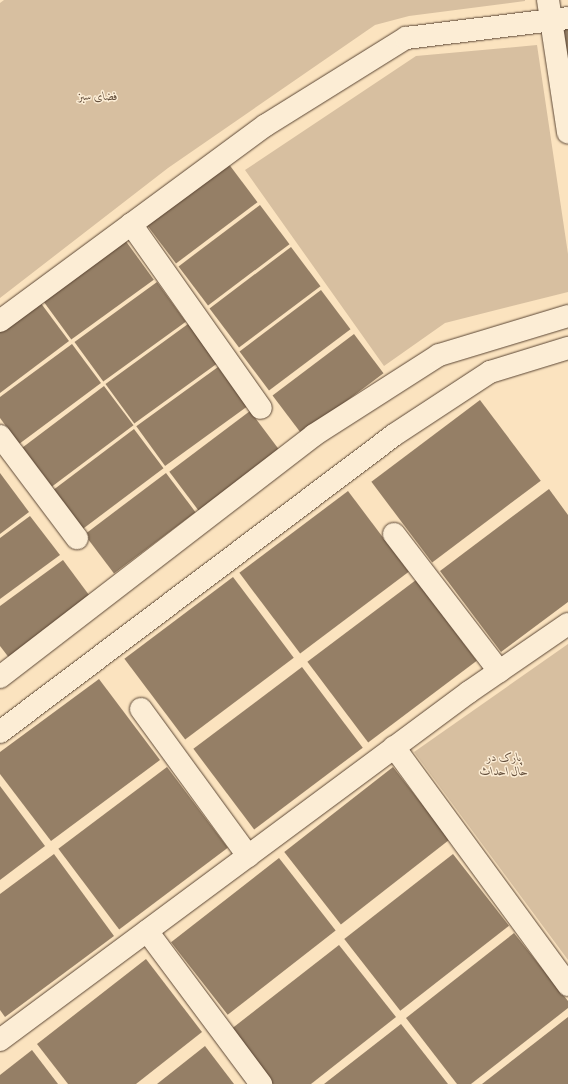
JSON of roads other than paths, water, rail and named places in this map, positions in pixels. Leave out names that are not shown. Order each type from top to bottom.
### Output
[{"type":"street","points":[[0,320],[266,125],[406,38],[556,13],[568,132]]},
{"type":"street","points":[[131,224],[261,408]]},
{"type":"street","points":[[3,671],[314,435],[439,355],[568,316]]},
{"type":"street","points":[[0,732],[394,435],[490,372],[568,348]]},
{"type":"street","points":[[0,436],[77,538]]},
{"type":"street","points":[[394,534],[499,671]]},
{"type":"street","points":[[3,1033],[147,931],[394,747],[499,671],[568,624]]},
{"type":"street","points":[[141,709],[248,856]]},
{"type":"street","points":[[394,747],[568,985]]},
{"type":"street","points":[[147,931],[261,1084]]},
{"type":"park label","name":"فضای سبز","points":[[98,98]]},
{"type":"park label","name":"پارک در حال احداث","points":[[504,766]]}]
